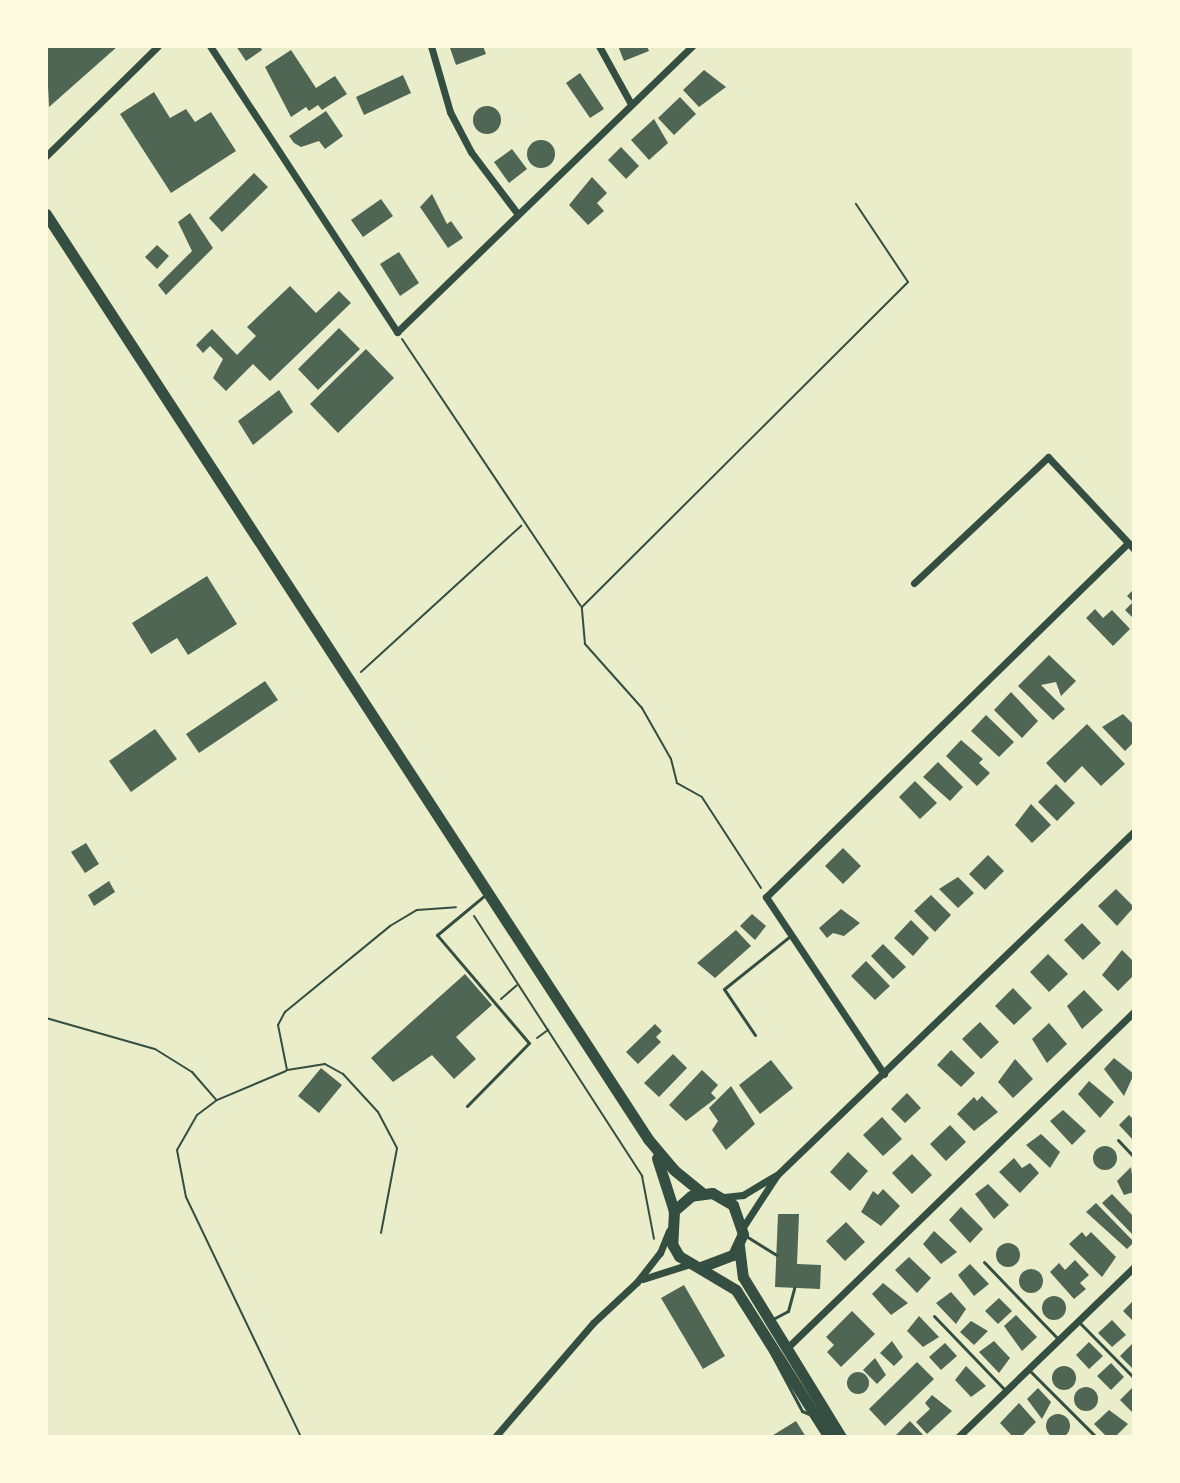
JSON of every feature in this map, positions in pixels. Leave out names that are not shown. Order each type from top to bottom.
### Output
[{"type":"main road","points":[[46,214],[648,1139],[674,1170],[702,1193],[724,1197],[742,1235],[743,1277],[841,1437]]},
{"type":"main road","points":[[648,1139],[674,1211],[669,1231],[672,1244],[696,1265],[731,1285],[829,1437]]},
{"type":"main road","points":[[674,1211],[702,1193]]},
{"type":"main road","points":[[696,1265],[723,1262],[742,1235]]},
{"type":"street","points":[[46,156],[158,46]]},
{"type":"street","points":[[210,46],[397,332],[692,46]]},
{"type":"street","points":[[431,46],[446,101],[471,152],[517,213]]},
{"type":"street","points":[[599,46],[631,104]]},
{"type":"street","points":[[884,1074],[789,937],[766,897],[1131,546],[1048,457],[914,583]]},
{"type":"street","points":[[724,1197],[743,1195],[777,1175],[1134,832]]},
{"type":"street","points":[[787,1348],[1134,1012]]},
{"type":"street","points":[[742,1235],[777,1175]]},
{"type":"street","points":[[495,1437],[593,1323],[637,1282],[660,1253],[669,1231]]},
{"type":"street","points":[[637,1282],[696,1265]]},
{"type":"street","points":[[958,1437],[1134,1267]]},
{"type":"lane","points":[[467,1106],[529,1043],[437,935],[488,893]]},
{"type":"lane","points":[[755,1035],[724,989],[789,937]]},
{"type":"lane","points":[[1118,1140],[1134,1157]]},
{"type":"lane","points":[[742,1235],[776,1255]]},
{"type":"lane","points":[[984,1262],[1059,1340]]},
{"type":"lane","points":[[770,1321],[788,1311],[794,1288]]},
{"type":"lane","points":[[934,1316],[1006,1391]]},
{"type":"lane","points":[[1078,1321],[1134,1378]]},
{"type":"lane","points":[[1028,1369],[1096,1437]]},
{"type":"path","points":[[582,607],[908,282],[856,204]]},
{"type":"path","points":[[397,332],[523,524],[582,607],[585,644],[642,708],[671,759],[677,783],[709,806],[766,897]]},
{"type":"path","points":[[349,679],[371,666],[523,524]]},
{"type":"path","points":[[287,1070],[276,1036],[285,1012],[417,910],[469,908],[642,1176],[656,1247]]},
{"type":"path","points":[[497,1002],[518,985]]},
{"type":"path","points":[[46,1018],[155,1049],[192,1072],[217,1100]]},
{"type":"path","points":[[529,1043],[548,1030]]},
{"type":"path","points":[[301,1437],[186,1197],[178,1169],[177,1150],[186,1130],[217,1100],[287,1070],[325,1064],[343,1074],[378,1112],[397,1148],[381,1233]]},
{"type":"building","points":[[46,46],[118,46],[49,107]]},
{"type":"building","points":[[236,46],[260,46],[262,50],[246,61]]},
{"type":"building","points":[[483,46],[486,54],[456,65],[450,48]]},
{"type":"building","points":[[618,46],[647,46],[649,51],[624,61]]},
{"type":"building","points":[[291,50],[316,88],[335,76],[347,94],[322,110],[318,105],[309,111],[306,107],[291,117],[265,67]]},
{"type":"building","points":[[704,70],[726,87],[699,107],[683,90]]},
{"type":"building","points":[[580,73],[604,109],[590,118],[566,83]]},
{"type":"building","points":[[403,75],[411,93],[364,115],[356,97]]},
{"type":"building","points":[[154,92],[170,118],[186,109],[195,122],[211,112],[236,151],[171,193],[120,114]]},
{"type":"building","points":[[680,97],[696,114],[674,135],[658,118]]},
{"type":"building","points":[[487,106],[497,110],[501,120],[497,130],[487,134],[477,130],[473,120],[477,110]]},
{"type":"building","points":[[326,111],[343,136],[325,149],[319,141],[301,147],[294,143],[289,136]]},
{"type":"building","points":[[654,119],[668,143],[649,160],[631,140]]},
{"type":"building","points":[[541,140],[551,144],[555,154],[551,164],[541,168],[531,164],[527,154],[531,144]]},
{"type":"building","points":[[621,147],[639,166],[626,179],[608,160]]},
{"type":"building","points":[[512,149],[527,169],[509,183],[494,162]]},
{"type":"building","points":[[254,173],[268,187],[222,232],[209,218]]},
{"type":"building","points":[[592,177],[607,193],[597,203],[604,211],[588,225],[569,205]]},
{"type":"building","points":[[432,194],[447,224],[451,221],[463,238],[448,248],[420,207]]},
{"type":"building","points":[[381,199],[393,216],[363,237],[351,220]]},
{"type":"building","points":[[190,213],[213,248],[166,295],[158,285],[192,251],[178,222]]},
{"type":"building","points":[[157,245],[169,256],[157,269],[145,257]]},
{"type":"building","points":[[399,252],[419,283],[400,296],[380,264]]},
{"type":"building","points":[[290,286],[316,313],[339,291],[351,303],[270,381],[253,364],[226,391],[213,378],[223,359],[210,346],[203,353],[196,345],[212,329],[237,355],[256,336],[247,327]]},
{"type":"building","points":[[339,328],[360,349],[318,390],[298,369]]},
{"type":"building","points":[[366,349],[394,378],[338,433],[310,404]]},
{"type":"building","points":[[279,390],[293,412],[253,445],[238,421]]},
{"type":"building","points":[[207,576],[237,624],[188,655],[177,638],[151,654],[132,623]]},
{"type":"building","points":[[1134,589],[1134,619],[1125,610],[1133,602],[1127,596]]},
{"type":"building","points":[[1095,609],[1103,618],[1112,610],[1130,629],[1113,646],[1086,618]]},
{"type":"building","points":[[1049,655],[1076,681],[1061,696],[1056,682],[1041,685],[1065,709],[1053,720],[1018,686]]},
{"type":"building","points":[[265,681],[278,700],[199,753],[186,734]]},
{"type":"building","points":[[1011,692],[1038,721],[1022,738],[994,710]]},
{"type":"building","points":[[1123,714],[1134,725],[1134,742],[1125,751],[1102,727]]},
{"type":"building","points":[[986,715],[1014,742],[999,757],[971,731]]},
{"type":"building","points":[[1087,724],[1125,764],[1101,786],[1082,766],[1065,783],[1046,763]]},
{"type":"building","points":[[155,729],[177,759],[131,792],[109,761]]},
{"type":"building","points":[[961,740],[983,759],[979,763],[990,773],[977,786],[946,756]]},
{"type":"building","points":[[938,762],[963,787],[950,801],[923,777]]},
{"type":"building","points":[[915,781],[937,803],[920,819],[899,797]]},
{"type":"building","points":[[1056,784],[1075,803],[1057,821],[1038,802]]},
{"type":"building","points":[[1031,804],[1051,825],[1032,843],[1015,825]]},
{"type":"building","points":[[86,843],[99,864],[85,873],[71,852]]},
{"type":"building","points":[[843,848],[861,866],[843,884],[825,866]]},
{"type":"building","points":[[988,855],[1004,871],[985,890],[969,874]]},
{"type":"building","points":[[958,877],[974,893],[958,908],[939,889]]},
{"type":"building","points":[[109,881],[115,892],[94,906],[88,895]]},
{"type":"building","points":[[1116,889],[1134,907],[1117,926],[1098,906]]},
{"type":"building","points":[[931,895],[951,915],[935,932],[914,911]]},
{"type":"building","points":[[841,909],[860,923],[844,936],[833,933],[827,938],[819,928]]},
{"type":"building","points":[[752,914],[766,926],[755,940],[740,926]]},
{"type":"building","points":[[911,920],[929,938],[913,956],[894,938]]},
{"type":"building","points":[[1082,923],[1101,943],[1083,960],[1064,940]]},
{"type":"building","points":[[736,930],[751,946],[715,978],[697,963]]},
{"type":"building","points":[[883,944],[906,967],[893,979],[871,956]]},
{"type":"building","points":[[1122,950],[1134,962],[1134,975],[1118,991],[1102,975]]},
{"type":"building","points":[[1048,954],[1068,974],[1049,992],[1030,972]]},
{"type":"building","points":[[866,961],[890,986],[875,1000],[851,976]]},
{"type":"building","points":[[465,974],[492,1005],[456,1037],[476,1059],[454,1079],[432,1055],[393,1082],[371,1058]]},
{"type":"building","points":[[1013,988],[1032,1008],[1014,1025],[995,1006]]},
{"type":"building","points":[[1084,990],[1103,1010],[1082,1029],[1067,1006]]},
{"type":"building","points":[[980,1022],[999,1042],[981,1059],[962,1039]]},
{"type":"building","points":[[1049,1023],[1067,1044],[1047,1063],[1032,1039]]},
{"type":"building","points":[[655,1024],[662,1031],[656,1037],[661,1042],[638,1064],[626,1052]]},
{"type":"building","points":[[951,1050],[975,1073],[961,1087],[937,1065]]},
{"type":"building","points":[[673,1054],[687,1068],[659,1097],[644,1083]]},
{"type":"building","points":[[1114,1058],[1134,1074],[1124,1096],[1104,1069]]},
{"type":"building","points":[[1015,1059],[1033,1079],[1013,1098],[998,1082]]},
{"type":"building","points":[[771,1060],[793,1088],[760,1114],[739,1085]]},
{"type":"building","points":[[321,1068],[342,1085],[319,1113],[298,1096]]},
{"type":"building","points":[[702,1070],[718,1085],[711,1093],[716,1098],[686,1121],[669,1105]]},
{"type":"building","points":[[1089,1081],[1114,1102],[1100,1118],[1078,1094]]},
{"type":"building","points":[[731,1086],[755,1124],[726,1150],[712,1130],[718,1121],[709,1108]]},
{"type":"building","points":[[907,1093],[921,1108],[905,1123],[891,1109]]},
{"type":"building","points":[[982,1096],[998,1112],[974,1131],[957,1114],[974,1097],[977,1101]]},
{"type":"building","points":[[1063,1110],[1086,1131],[1072,1145],[1050,1121]]},
{"type":"building","points":[[1129,1115],[1134,1120],[1134,1141],[1119,1125]]},
{"type":"building","points":[[882,1117],[902,1139],[883,1156],[863,1135]]},
{"type":"building","points":[[950,1125],[966,1142],[946,1161],[930,1144]]},
{"type":"building","points":[[1041,1134],[1060,1152],[1050,1168],[1026,1145]]},
{"type":"building","points":[[1105,1146],[1116,1153],[1117,1158],[1110,1169],[1105,1170],[1094,1163],[1093,1158],[1100,1147]]},
{"type":"building","points":[[848,1152],[868,1171],[850,1191],[830,1172]]},
{"type":"building","points":[[912,1154],[932,1175],[912,1194],[892,1173]]},
{"type":"building","points":[[1014,1158],[1022,1168],[1030,1163],[1039,1173],[1020,1193],[999,1172]]},
{"type":"building","points":[[1131,1167],[1134,1192],[1124,1195],[1117,1181]]},
{"type":"building","points":[[988,1184],[1009,1205],[994,1219],[975,1194]]},
{"type":"building","points":[[883,1189],[900,1206],[881,1226],[861,1212],[873,1191],[878,1195]]},
{"type":"building","points":[[1112,1194],[1134,1217],[1134,1236],[1102,1203]]},
{"type":"building","points":[[1096,1203],[1134,1242],[1127,1249],[1086,1212]]},
{"type":"building","points":[[961,1207],[983,1229],[970,1243],[949,1220]]},
{"type":"building","points":[[778,1214],[799,1214],[797,1264],[821,1265],[820,1289],[775,1287]]},
{"type":"building","points":[[846,1222],[865,1242],[845,1261],[826,1241]]},
{"type":"building","points":[[934,1231],[957,1252],[941,1264],[923,1244]]},
{"type":"building","points":[[1082,1232],[1086,1237],[1091,1232],[1116,1257],[1102,1277],[1069,1244]]},
{"type":"building","points":[[1008,1243],[1019,1250],[1020,1255],[1013,1266],[1008,1267],[997,1260],[996,1255],[1003,1244]]},
{"type":"building","points":[[909,1257],[931,1278],[917,1293],[895,1270]]},
{"type":"building","points":[[1075,1260],[1089,1275],[1080,1283],[1086,1289],[1074,1299],[1050,1272],[1059,1263],[1065,1270]]},
{"type":"building","points":[[970,1264],[989,1284],[974,1296],[958,1275]]},
{"type":"building","points":[[1031,1269],[1042,1276],[1043,1281],[1036,1292],[1031,1293],[1020,1286],[1019,1281],[1026,1270]]},
{"type":"building","points":[[883,1283],[908,1303],[891,1315],[872,1294]]},
{"type":"building","points":[[684,1285],[725,1356],[703,1369],[661,1298]]},
{"type":"building","points":[[951,1292],[966,1309],[956,1324],[936,1303]]},
{"type":"building","points":[[1054,1296],[1065,1303],[1066,1308],[1059,1319],[1054,1320],[1043,1313],[1042,1308],[1049,1297]]},
{"type":"building","points":[[999,1298],[1012,1311],[998,1324],[985,1311]]},
{"type":"building","points":[[1134,1300],[1134,1322],[1123,1311]]},
{"type":"building","points":[[852,1311],[875,1334],[841,1367],[827,1352],[834,1345],[826,1337]]},
{"type":"building","points":[[1016,1315],[1037,1337],[1022,1351],[1004,1326]]},
{"type":"building","points":[[919,1316],[939,1337],[923,1347],[907,1331]]},
{"type":"building","points":[[1112,1320],[1126,1335],[1112,1347],[1098,1333]]},
{"type":"building","points":[[971,1321],[988,1331],[974,1345],[960,1332]]},
{"type":"building","points":[[892,1341],[903,1357],[894,1366],[880,1353]]},
{"type":"building","points":[[994,1341],[1010,1358],[999,1373],[979,1352]]},
{"type":"building","points":[[1089,1342],[1103,1356],[1089,1369],[1076,1355]]},
{"type":"building","points":[[1134,1342],[1134,1370],[1120,1356]]},
{"type":"building","points":[[945,1343],[957,1356],[941,1370],[929,1357]]},
{"type":"building","points":[[875,1358],[886,1375],[877,1384],[863,1370]]},
{"type":"building","points":[[917,1362],[934,1379],[885,1426],[869,1409]]},
{"type":"building","points":[[1111,1363],[1124,1377],[1111,1390],[1097,1376]]},
{"type":"building","points":[[966,1366],[986,1386],[971,1397],[955,1380]]},
{"type":"building","points":[[1064,1366],[1075,1373],[1076,1378],[1069,1389],[1064,1390],[1053,1383],[1052,1378],[1059,1367]]},
{"type":"building","points":[[858,1372],[866,1375],[869,1383],[866,1391],[858,1394],[850,1391],[847,1383],[850,1375]]},
{"type":"building","points":[[1134,1386],[1134,1414],[1120,1400]]},
{"type":"building","points":[[1086,1387],[1097,1394],[1098,1399],[1091,1410],[1086,1411],[1075,1404],[1074,1399],[1081,1388]]},
{"type":"building","points":[[1038,1388],[1051,1402],[1042,1419],[1027,1399]]},
{"type":"building","points":[[932,1395],[952,1411],[927,1434],[916,1422],[930,1409],[925,1403]]},
{"type":"building","points":[[1019,1403],[1036,1422],[1021,1437],[1013,1437],[1000,1423]]},
{"type":"building","points":[[1109,1410],[1128,1424],[1115,1437],[1107,1437],[1094,1424]]},
{"type":"building","points":[[1058,1414],[1066,1418],[1070,1426],[1066,1434],[1058,1438],[1050,1434],[1046,1426],[1050,1418]]},
{"type":"building","points":[[796,1421],[806,1437],[770,1437]]},
{"type":"building","points":[[910,1421],[925,1437],[894,1437]]}]
